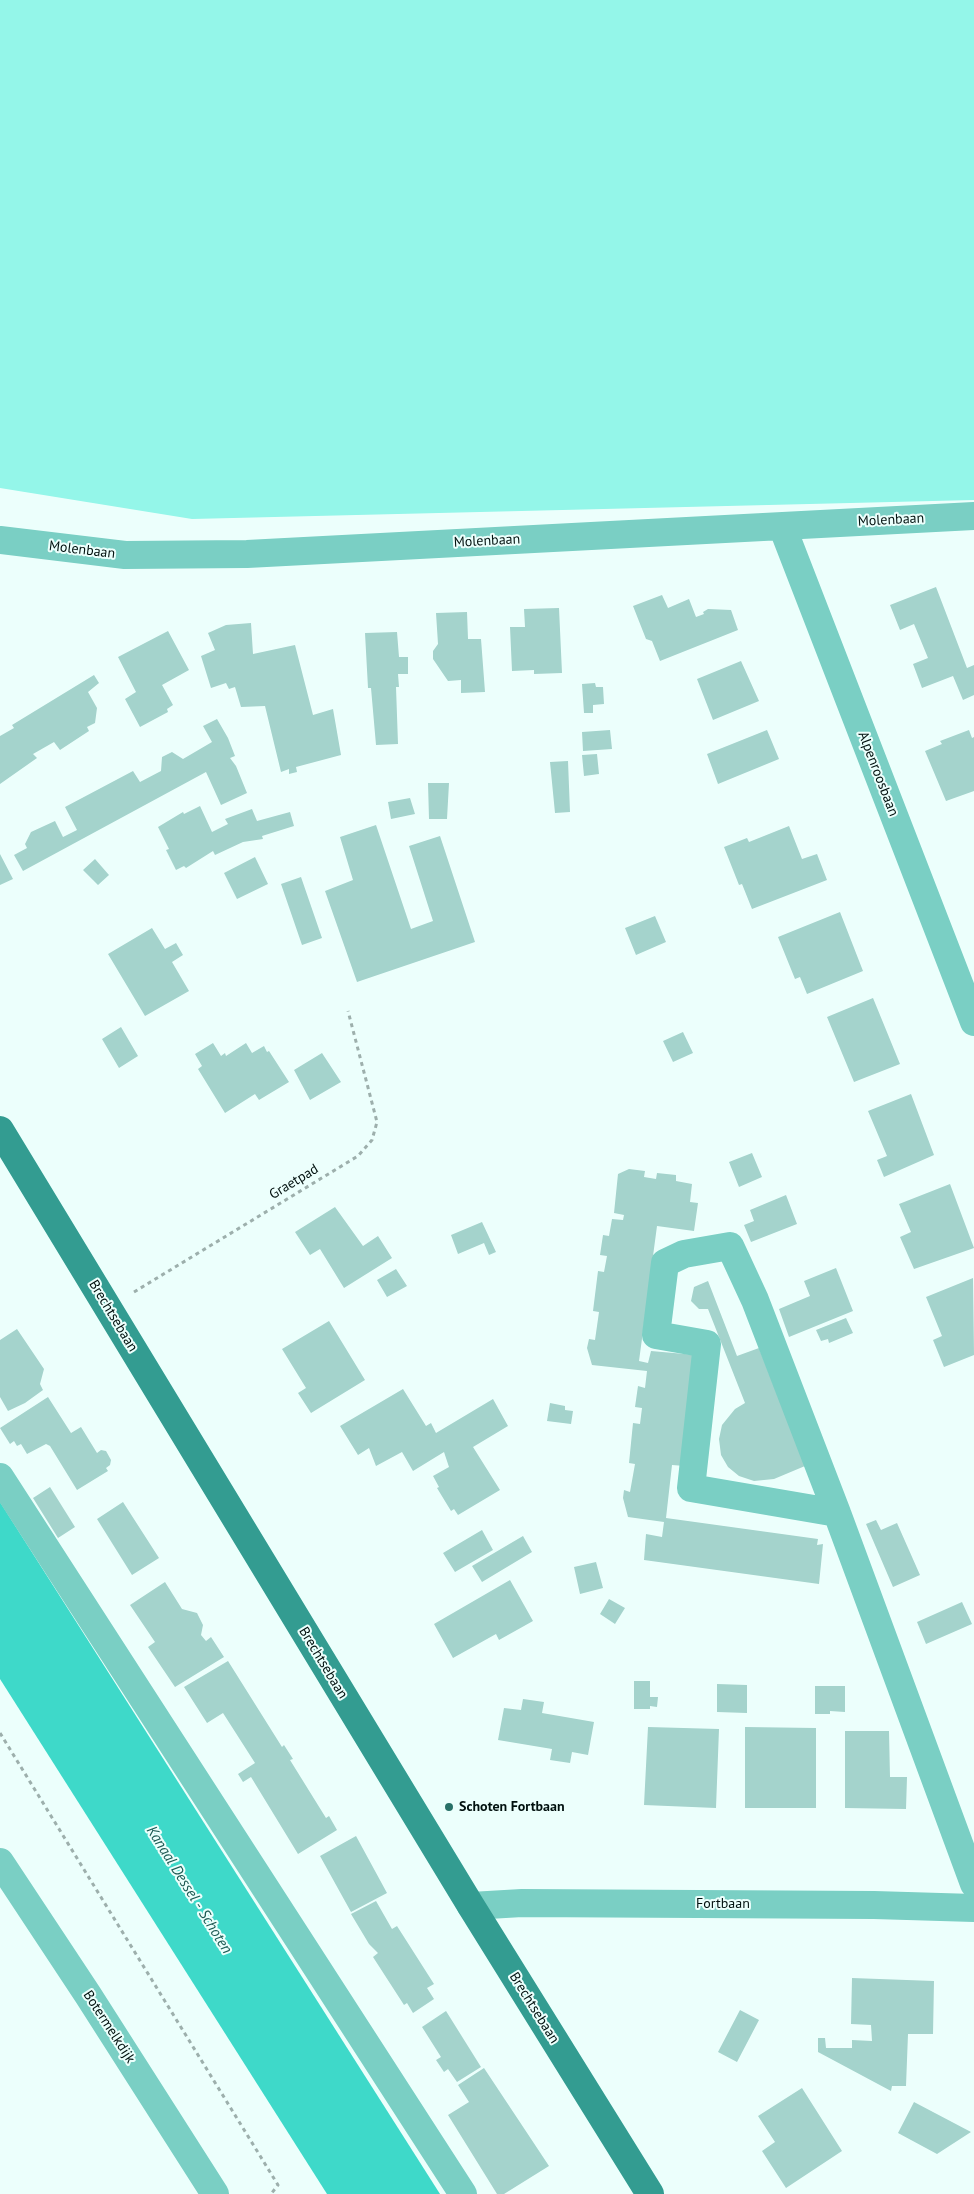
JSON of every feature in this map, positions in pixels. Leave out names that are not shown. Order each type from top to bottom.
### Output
[{"type":"main road","name":"Brechtsebaan","points":[[0,1130],[471,1906],[650,2194]]},
{"type":"street","name":"Molenbaan","points":[[0,540],[125,555],[247,554],[974,516]]},
{"type":"street","name":"Alpenroosbaan","points":[[782,526],[974,1022]]},
{"type":"street","points":[[837,1513],[690,1488],[707,1344],[656,1335],[665,1263],[684,1254],[730,1246],[755,1300],[837,1513],[974,1884]]},
{"type":"street","points":[[0,1477],[420,2124],[463,2194]]},
{"type":"street","name":"Botermelkdijk","points":[[0,1862],[88,1995],[215,2194]]},
{"type":"street","name":"Fortbaan","points":[[471,1906],[532,1903],[864,1905],[974,1908]]},
{"type":"path","name":"Graetpad","points":[[108,1308],[358,1156],[372,1140],[377,1122],[348,1011]]},
{"type":"path","points":[[0,1733],[278,2185],[271,2194]]},
{"type":"shaded area","points":[[0,0],[974,0],[974,500],[192,519],[0,488]]},
{"type":"water","name":"Kanaal Dessel - Schoten","points":[[0,1502],[440,2194],[327,2194],[0,1679]]},
{"type":"building","points":[[936,587],[967,668],[974,665],[974,695],[963,700],[953,676],[922,688],[913,664],[928,658],[914,624],[900,630],[890,605]]},
{"type":"building","points":[[662,595],[668,608],[689,599],[696,617],[704,614],[703,612],[708,609],[731,610],[738,630],[660,661],[652,641],[646,639],[633,606]]},
{"type":"building","points":[[559,608],[562,673],[534,674],[534,670],[512,671],[510,627],[525,627],[524,609]]},
{"type":"building","points":[[467,612],[468,639],[481,639],[485,692],[461,693],[461,680],[448,681],[433,659],[433,651],[438,644],[436,613]]},
{"type":"building","points":[[251,623],[253,654],[295,645],[313,715],[333,709],[341,755],[296,767],[297,772],[289,774],[289,769],[281,772],[265,706],[241,707],[235,687],[229,689],[226,683],[211,688],[201,656],[215,650],[208,633],[226,625]]},
{"type":"building","points":[[168,631],[189,670],[162,685],[173,705],[167,709],[168,712],[140,727],[125,699],[136,692],[118,657]]},
{"type":"building","points":[[397,632],[399,657],[408,657],[408,674],[398,674],[399,687],[396,687],[398,744],[376,745],[371,688],[368,688],[365,633]]},
{"type":"building","points":[[741,661],[759,701],[713,720],[697,679]]},
{"type":"building","points":[[94,675],[99,683],[88,692],[97,708],[95,723],[87,727],[89,731],[60,750],[54,742],[33,754],[37,758],[0,784],[0,736],[14,728],[12,725]]},
{"type":"building","points":[[595,683],[596,687],[603,687],[604,704],[593,705],[593,713],[584,713],[582,684]]},
{"type":"building","points":[[217,719],[228,738],[235,756],[230,758],[236,766],[247,793],[221,805],[206,772],[23,871],[14,855],[27,848],[25,844],[31,832],[55,821],[63,837],[77,830],[65,807],[133,771],[140,782],[161,771],[162,757],[172,752],[183,759],[212,742],[203,726]]},
{"type":"building","points":[[610,730],[612,749],[583,751],[582,732]]},
{"type":"building","points":[[767,730],[779,759],[718,784],[707,754]]},
{"type":"building","points":[[969,730],[972,738],[974,737],[974,791],[946,801],[925,751],[942,744],[940,741]]},
{"type":"building","points":[[597,754],[599,774],[584,776],[582,755]]},
{"type":"building","points":[[568,761],[570,812],[555,813],[550,762]]},
{"type":"building","points":[[428,783],[449,783],[447,819],[429,819]]},
{"type":"building","points":[[410,798],[415,814],[391,819],[388,802]]},
{"type":"building","points":[[200,806],[212,832],[228,824],[225,819],[252,809],[257,821],[290,812],[294,826],[262,836],[263,839],[243,842],[215,855],[213,851],[186,868],[184,866],[176,870],[166,850],[169,849],[158,827],[183,812],[184,814]]},
{"type":"building","points":[[376,825],[411,929],[433,921],[409,846],[440,836],[475,942],[357,982],[325,891],[353,880],[340,837]]},
{"type":"building","points":[[789,826],[802,859],[817,854],[827,880],[752,909],[742,884],[739,885],[724,847],[747,838],[749,842]]},
{"type":"building","points":[[0,854],[13,879],[0,885]]},
{"type":"building","points":[[255,857],[268,884],[237,899],[224,873]]},
{"type":"building","points":[[95,859],[109,875],[98,885],[83,870]]},
{"type":"building","points":[[301,877],[322,938],[302,945],[281,884]]},
{"type":"building","points":[[840,912],[863,971],[807,994],[800,977],[795,979],[778,937]]},
{"type":"building","points":[[655,916],[666,942],[636,955],[625,928]]},
{"type":"building","points":[[152,928],[165,949],[176,943],[183,955],[172,962],[189,991],[145,1016],[108,954]]},
{"type":"building","points":[[873,998],[900,1064],[854,1082],[827,1017]]},
{"type":"building","points":[[121,1027],[138,1056],[119,1068],[102,1039]]},
{"type":"building","points":[[683,1032],[693,1053],[673,1062],[663,1041]]},
{"type":"building","points":[[213,1043],[221,1056],[225,1053],[226,1056],[246,1043],[252,1053],[264,1046],[289,1082],[259,1100],[255,1094],[225,1113],[198,1069],[202,1066],[195,1054]]},
{"type":"building","points":[[322,1053],[341,1082],[310,1100],[294,1070]]},
{"type":"building","points":[[911,1094],[934,1155],[884,1177],[877,1160],[887,1156],[868,1111]]},
{"type":"building","points":[[752,1153],[762,1177],[739,1187],[729,1162]]},
{"type":"building","points":[[629,1169],[645,1171],[644,1177],[656,1179],[657,1173],[676,1175],[676,1181],[692,1184],[690,1202],[698,1203],[694,1231],[657,1226],[639,1361],[648,1363],[651,1351],[696,1355],[685,1466],[672,1465],[666,1518],[818,1539],[817,1545],[823,1544],[819,1584],[644,1560],[646,1534],[662,1537],[664,1522],[628,1517],[623,1498],[624,1490],[630,1492],[635,1464],[629,1463],[633,1423],[640,1424],[642,1408],[635,1407],[638,1386],[645,1388],[647,1371],[592,1365],[587,1348],[589,1339],[595,1340],[599,1312],[593,1311],[598,1271],[604,1272],[607,1256],[600,1255],[603,1235],[609,1236],[612,1219],[623,1220],[624,1215],[614,1213],[618,1174]]},
{"type":"building","points":[[950,1184],[974,1248],[914,1269],[900,1237],[911,1232],[899,1204]]},
{"type":"building","points":[[786,1195],[797,1224],[751,1242],[744,1225],[754,1221],[750,1210]]},
{"type":"building","points":[[335,1207],[363,1246],[378,1236],[392,1258],[344,1288],[320,1249],[310,1255],[295,1232]]},
{"type":"building","points":[[482,1222],[496,1252],[489,1255],[484,1243],[458,1254],[451,1235]]},
{"type":"building","points":[[836,1268],[853,1311],[789,1337],[779,1309],[810,1296],[804,1281]]},
{"type":"building","points":[[396,1269],[407,1286],[387,1297],[377,1280]]},
{"type":"building","points":[[973,1278],[974,1355],[944,1367],[933,1340],[942,1336],[926,1297]]},
{"type":"building","points":[[708,1281],[737,1356],[759,1348],[805,1466],[774,1479],[754,1481],[739,1476],[728,1467],[721,1455],[719,1439],[722,1425],[735,1409],[745,1403],[708,1309],[699,1309],[691,1301],[694,1287]]},
{"type":"building","points":[[846,1318],[853,1333],[829,1343],[828,1339],[821,1341],[816,1330]]},
{"type":"building","points":[[329,1321],[365,1380],[311,1413],[298,1393],[306,1388],[282,1349]]},
{"type":"building","points":[[17,1329],[44,1369],[40,1384],[43,1390],[25,1403],[8,1411],[0,1397],[0,1340]]},
{"type":"building","points":[[403,1389],[426,1426],[431,1423],[436,1433],[493,1399],[508,1426],[473,1447],[500,1490],[458,1515],[454,1509],[451,1511],[437,1488],[439,1487],[433,1476],[449,1467],[444,1452],[413,1471],[402,1452],[376,1466],[369,1448],[358,1455],[340,1426]]},
{"type":"building","points":[[48,1397],[71,1433],[81,1427],[97,1453],[101,1450],[106,1451],[111,1460],[110,1465],[106,1468],[108,1471],[77,1490],[50,1446],[46,1444],[27,1454],[21,1444],[17,1446],[14,1441],[10,1444],[0,1428]]},
{"type":"building","points":[[550,1403],[565,1406],[565,1410],[573,1411],[571,1424],[547,1421]]},
{"type":"building","points":[[50,1487],[75,1527],[58,1538],[33,1498]]},
{"type":"building","points":[[123,1502],[159,1558],[132,1575],[97,1519]]},
{"type":"building","points":[[876,1520],[881,1530],[897,1523],[920,1575],[893,1587],[866,1524]]},
{"type":"building","points":[[482,1530],[493,1550],[455,1572],[443,1553]]},
{"type":"building","points":[[523,1536],[532,1552],[482,1582],[472,1566]]},
{"type":"building","points":[[596,1562],[603,1588],[580,1594],[574,1567]]},
{"type":"building","points":[[510,1580],[533,1621],[499,1640],[496,1634],[453,1658],[434,1624]]},
{"type":"building","points":[[165,1582],[182,1609],[197,1613],[203,1625],[201,1635],[206,1641],[211,1637],[224,1657],[175,1687],[148,1647],[155,1642],[130,1605]]},
{"type":"building","points":[[609,1599],[625,1608],[615,1624],[600,1614]]},
{"type":"building","points":[[962,1602],[972,1624],[926,1644],[917,1622]]},
{"type":"building","points":[[228,1661],[282,1747],[284,1745],[293,1759],[290,1760],[326,1818],[329,1816],[337,1830],[298,1854],[251,1777],[243,1782],[238,1774],[255,1763],[223,1713],[207,1723],[184,1687]]},
{"type":"building","points":[[634,1681],[650,1681],[650,1697],[658,1697],[657,1707],[650,1706],[650,1709],[634,1709]]},
{"type":"building","points":[[717,1684],[747,1685],[747,1713],[717,1712]]},
{"type":"building","points":[[815,1686],[845,1686],[845,1712],[830,1711],[830,1714],[815,1714]]},
{"type":"building","points":[[523,1699],[544,1702],[542,1713],[594,1722],[588,1755],[572,1752],[570,1763],[550,1760],[552,1749],[498,1740],[504,1708],[521,1710]]},
{"type":"building","points":[[648,1727],[719,1729],[716,1808],[644,1805]]},
{"type":"building","points":[[745,1727],[816,1728],[816,1808],[745,1808]]},
{"type":"building","points":[[845,1731],[889,1731],[890,1777],[907,1777],[906,1809],[845,1808]]},
{"type":"building","points":[[356,1836],[387,1893],[351,1912],[320,1856]]},
{"type":"building","points":[[376,1901],[392,1929],[397,1926],[434,1984],[427,1988],[434,1999],[413,2013],[407,2003],[404,2005],[373,1957],[378,1953],[369,1944],[351,1914]]},
{"type":"building","points":[[852,1978],[934,1981],[933,2034],[908,2034],[906,2086],[892,2086],[891,2091],[818,2052],[818,2038],[825,2038],[826,2048],[852,2048],[852,2040],[872,2041],[871,2025],[851,2024]]},
{"type":"building","points":[[740,2010],[759,2020],[737,2062],[718,2052]]},
{"type":"building","points":[[446,2011],[481,2067],[457,2082],[448,2069],[444,2072],[436,2060],[441,2057],[422,2027]]},
{"type":"building","points":[[484,2068],[549,2166],[504,2194],[497,2194],[448,2115],[469,2102],[458,2085]]},
{"type":"building","points":[[802,2088],[842,2151],[786,2188],[762,2151],[775,2142],[758,2116]]},
{"type":"building","points":[[914,2102],[971,2132],[937,2154],[898,2133]]},
{"type":"place","name":"Schoten Fortbaan","points":[[449,1807]]}]
